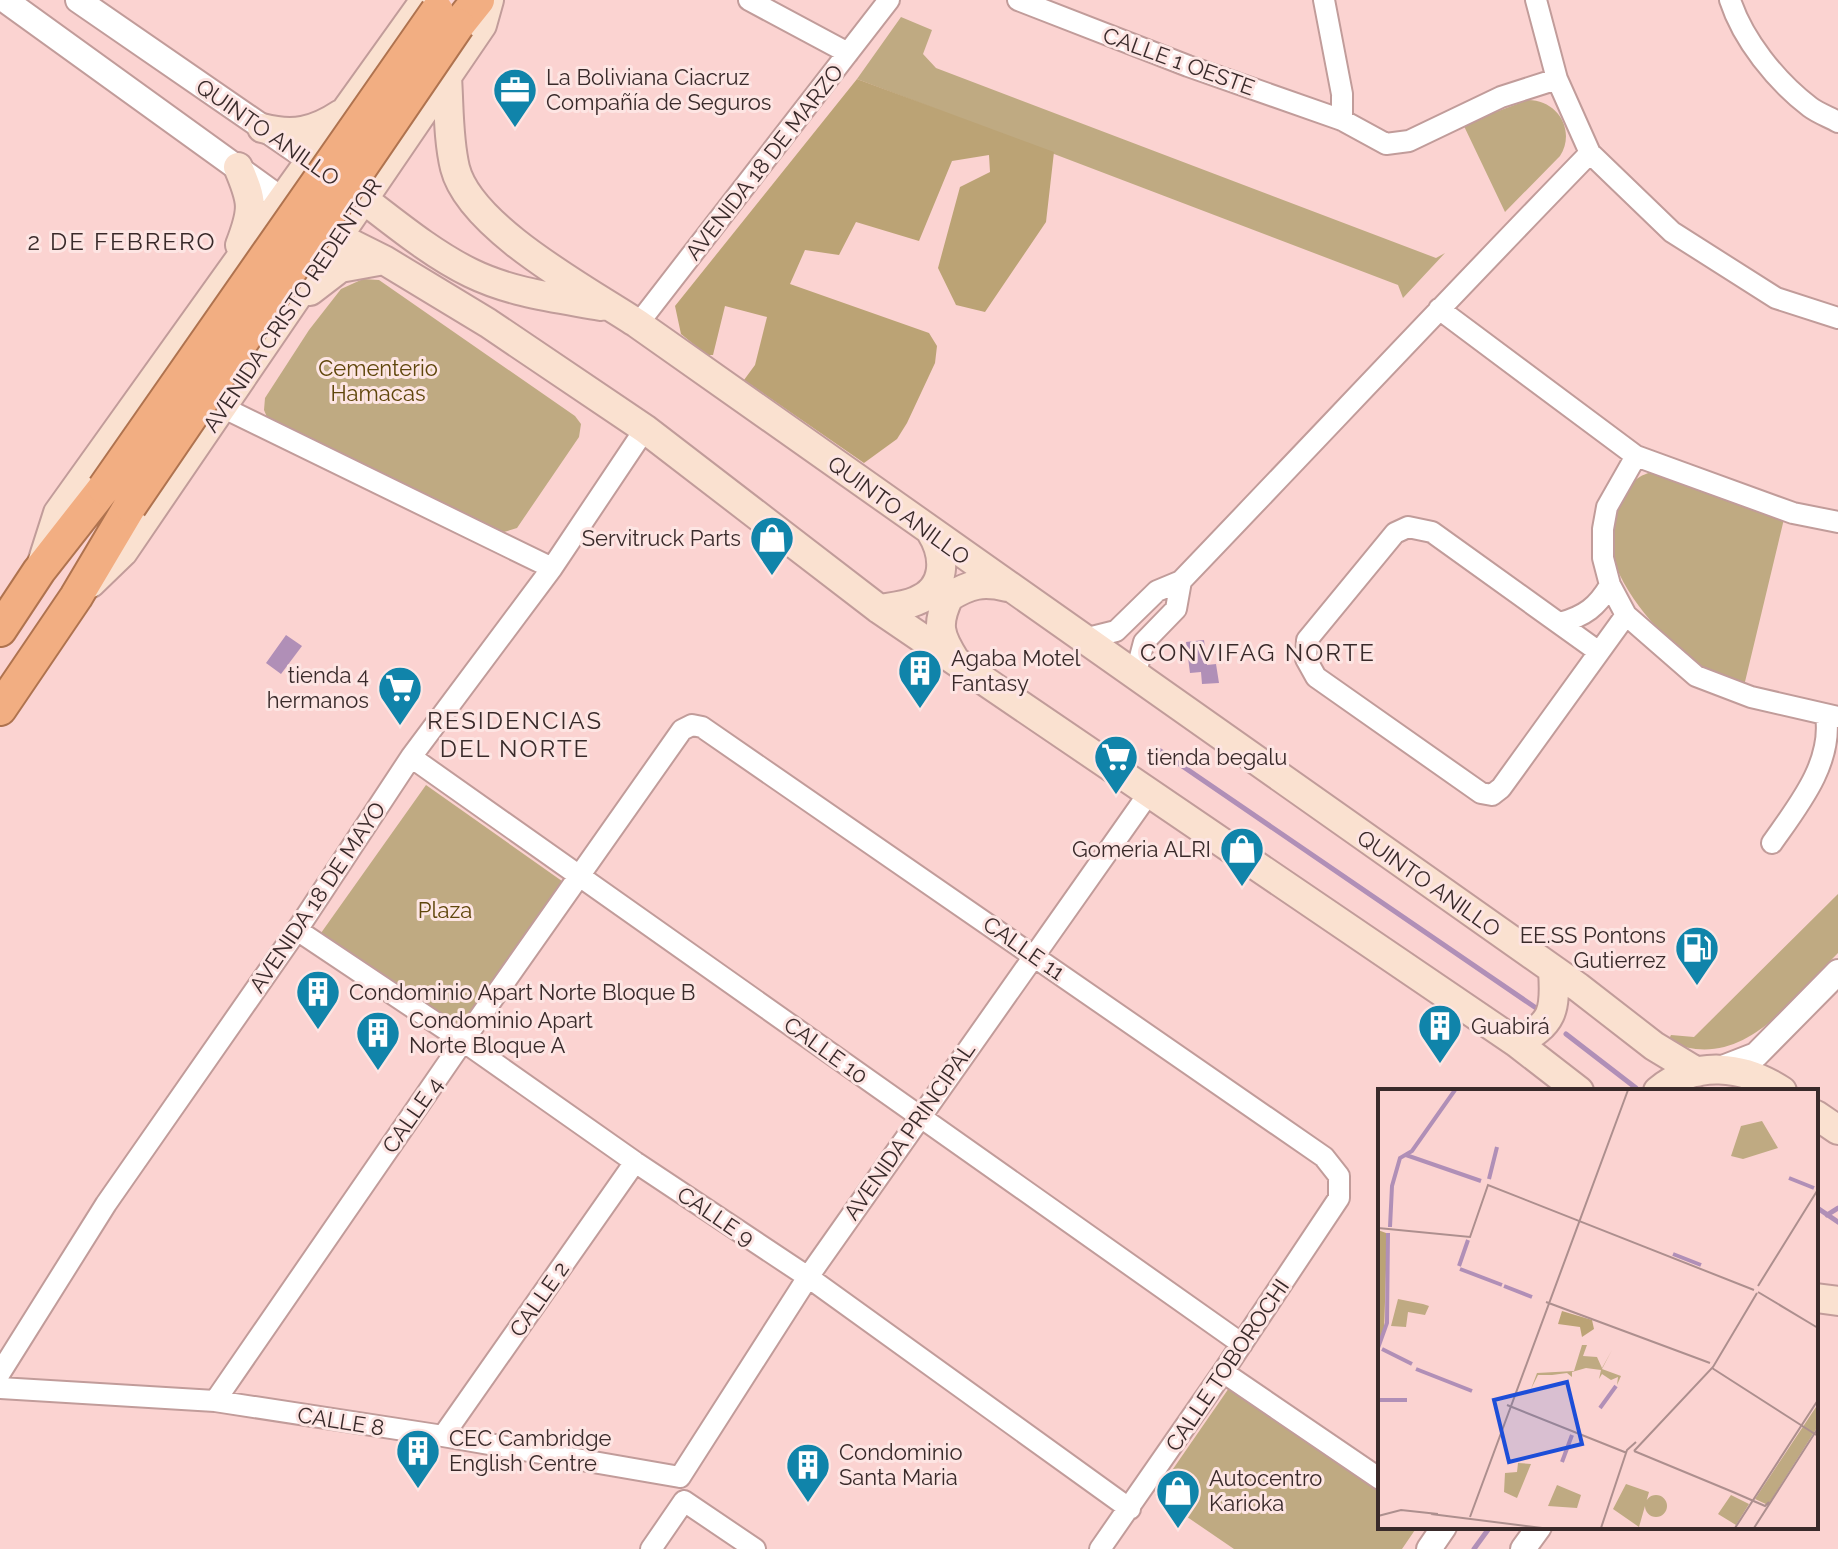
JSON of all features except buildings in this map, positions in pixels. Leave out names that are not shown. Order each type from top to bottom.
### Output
[{"type":"highway","name":"AVENIDA CRISTO REDENTOR","points":[[0,709],[76,597],[117,497],[448,7]]},
{"type":"highway","name":"AVENIDA CRISTO REDENTOR","points":[[0,630],[39,571],[117,497]]},
{"type":"main road","name":"AVENIDA CRISTO REDENTOR","points":[[76,597],[123,552],[482,25],[489,0]]},
{"type":"main road","name":"AVENIDA CRISTO REDENTOR","points":[[39,571],[58,513],[310,160],[345,112],[448,7]]},
{"type":"main road","points":[[447,77],[455,170],[463,189],[481,212],[510,237],[614,308]]},
{"type":"main road","points":[[262,128],[297,133],[317,128],[345,112]]},
{"type":"main road","points":[[345,112],[335,139],[334,159],[342,170],[355,174],[376,166],[399,147]]},
{"type":"main road","name":"QUINTO ANILLO","points":[[310,160],[471,274],[522,293],[614,308],[1553,971],[1654,1046],[1708,1070],[1742,1071],[1758,1076],[1779,1089]]},
{"type":"main road","points":[[227,275],[242,242],[251,207],[251,198],[238,167]]},
{"type":"main road","name":"QUINTO ANILLO","points":[[282,200],[338,237],[384,260],[488,323],[645,429],[879,609],[1517,1043],[1576,1089]]},
{"type":"main road","points":[[227,275],[263,247],[277,243],[290,246],[299,270],[285,312]]},
{"type":"main road","points":[[285,312],[340,268],[384,260]]},
{"type":"main road","points":[[879,609],[917,601],[931,592],[940,578],[943,562],[940,546],[931,532]]},
{"type":"main road","points":[[957,661],[944,642],[940,625],[949,597],[976,583],[1008,587]]},
{"type":"main road","points":[[1517,1043],[1545,1025],[1552,1014],[1553,971]]},
{"type":"main road","points":[[1661,1089],[1678,1077],[1708,1070]]},
{"type":"main road","points":[[1818,1116],[1838,1130]]},
{"type":"street","name":"QUINTO ANILLO","points":[[5,0],[282,200]]},
{"type":"street","name":"QUINTO ANILLO","points":[[78,0],[310,160]]},
{"type":"street","points":[[749,0],[848,53]]},
{"type":"street","name":"AVENIDA 18 DE MARZO","points":[[638,324],[889,0]]},
{"type":"street","name":"CALLE 1 OESTE","points":[[1018,0],[1188,66],[1342,120],[1386,144],[1409,141],[1501,97],[1557,79]]},
{"type":"street","points":[[1324,0],[1342,94],[1342,120]]},
{"type":"street","points":[[1536,0],[1557,79],[1590,153],[1672,232],[1776,298],[1838,318]]},
{"type":"street","points":[[1730,0],[1751,43],[1777,75],[1811,108],[1838,122]]},
{"type":"street","points":[[1084,639],[1116,631],[1157,591],[1181,581],[1590,153]]},
{"type":"street","points":[[1439,309],[1636,456],[1793,513],[1838,522]]},
{"type":"street","points":[[222,407],[552,568]]},
{"type":"street","name":"AVENIDA 18 DE MAYO","points":[[0,1373],[106,1204],[297,930],[411,757],[552,568],[645,429]]},
{"type":"street","points":[[1636,456],[1607,507],[1603,529],[1603,558],[1610,585],[1626,615],[1696,676],[1751,697],[1832,716],[1826,750],[1800,803],[1772,843]]},
{"type":"street","points":[[1599,652],[1432,532],[1408,527],[1395,533],[1307,640],[1306,659],[1316,677],[1481,793],[1492,795],[1501,788],[1626,615]]},
{"type":"street","points":[[1135,676],[1144,642],[1176,609],[1181,581]]},
{"type":"street","points":[[1560,623],[1589,612],[1610,585]]},
{"type":"street","name":"CALLE 4","points":[[215,1401],[682,730],[692,725],[702,727]]},
{"type":"street","name":"CALLE 11","points":[[702,727],[1324,1157],[1339,1176]]},
{"type":"street","name":"CALLE 10","points":[[411,757],[1242,1344]]},
{"type":"street","name":"AVENIDA PRINCIPAL","points":[[680,1477],[808,1277],[1149,793]]},
{"type":"street","name":"CALLE 9","points":[[297,930],[808,1277],[1130,1509]]},
{"type":"street","points":[[1708,1070],[1756,1055],[1838,972]]},
{"type":"street","points":[[1781,1031],[1769,1062],[1772,1076],[1781,1089]]},
{"type":"street","name":"CALLE 2","points":[[443,1436],[635,1162]]},
{"type":"street","name":"CALLE TOBOROCHI","points":[[1100,1549],[1339,1198],[1339,1176]]},
{"type":"street","points":[[1223,1372],[1378,1478]]},
{"type":"street","name":"CALLE 8","points":[[0,1388],[215,1401],[680,1477]]},
{"type":"street","points":[[651,1549],[684,1501],[680,1477]]},
{"type":"street","points":[[684,1501],[755,1549]]},
{"type":"street","points":[[1429,1549],[1443,1529]]},
{"type":"street","points":[[1523,1549],[1538,1529]]},
{"type":"green space","points":[[901,17],[932,30],[923,54],[936,68],[1436,258],[1445,253],[1403,298],[1398,285],[857,79]]},
{"type":"green space","points":[[1528,100],[1539,101],[1556,111],[1565,127],[1566,137],[1560,156],[1505,212],[1463,124]]},
{"type":"green space","name":"Cementerio Hamacas","points":[[363,279],[379,280],[575,416],[581,424],[579,437],[517,528],[504,532],[269,422],[264,410],[265,398],[309,330],[341,289]]},
{"type":"green space","points":[[1658,471],[1707,493],[1784,519],[1744,686],[1701,666],[1664,635],[1635,601],[1614,560],[1610,539],[1611,518],[1620,499],[1635,480]]},
{"type":"green space","name":"Plaza","points":[[426,785],[569,886],[470,1026],[447,1024],[321,933]]},
{"type":"green space","points":[[1838,894],[1838,953],[1784,1010],[1742,1040],[1719,1048],[1695,1049],[1668,1041],[1671,1035],[1694,1037]]},
{"type":"green space","points":[[1229,1388],[1378,1490],[1378,1529],[1416,1529],[1402,1549],[1234,1549],[1155,1495]]},
{"type":"shaded area","points":[[857,79],[1054,152],[1046,222],[985,312],[956,305],[938,268],[960,187],[990,172],[989,155],[952,161],[919,241],[856,222],[839,255],[805,250],[790,284],[929,333],[937,346],[935,363],[907,423],[897,439],[864,463],[744,380],[755,365],[767,317],[725,306],[713,355],[707,355],[681,334],[675,306]]},
{"type":"shaded area","points":[[286,635],[302,646],[281,674],[266,663]]},
{"type":"shaded area","points":[[1204,640],[1207,665],[1216,664],[1219,683],[1202,684],[1201,672],[1190,673],[1186,642]]},
{"type":"waterway","points":[[1156,748],[1539,1010]]},
{"type":"waterway","points":[[1566,1034],[1636,1088]]},
{"type":"waterway","points":[[1818,1208],[1838,1222]]},
{"type":"waterway","points":[[1827,1215],[1838,1208]]},
{"type":"waterway","points":[[1474,1549],[1489,1529]]},
{"type":"place","name":"La Boliviana Ciacruz Compañía de Seguros","points":[[515,129]]},
{"type":"place","name":"Servitruck Parts","points":[[772,577]]},
{"type":"place","name":"Agaba Motel Fantasy","points":[[920,710]]},
{"type":"place","name":"tienda 4 hermanos","points":[[400,727]]},
{"type":"place","name":"tienda begalu","points":[[1116,796]]},
{"type":"place","name":"Gomeria ALRI","points":[[1242,888]]},
{"type":"place","name":"EE.SS Pontons Gutierrez","points":[[1697,987]]},
{"type":"place","name":"Condominio Apart Norte Bloque B","points":[[318,1031]]},
{"type":"place","name":"Guabirá","points":[[1440,1065]]},
{"type":"place","name":"Condominio Apart Norte Bloque A","points":[[378,1072]]},
{"type":"place","name":"CEC Cambridge English Centre","points":[[418,1490]]},
{"type":"place","name":"Condominio Santa Maria","points":[[808,1504]]},
{"type":"place","name":"Autocentro Karioka","points":[[1178,1530]]},
{"type":"district","name":"2 DE FEBRERO","points":[[122,241]]},
{"type":"district","name":"CONVIFAG NORTE","points":[[1258,652]]},
{"type":"district","name":"RESIDENCIAS DEL NORTE","points":[[515,734]]}]
